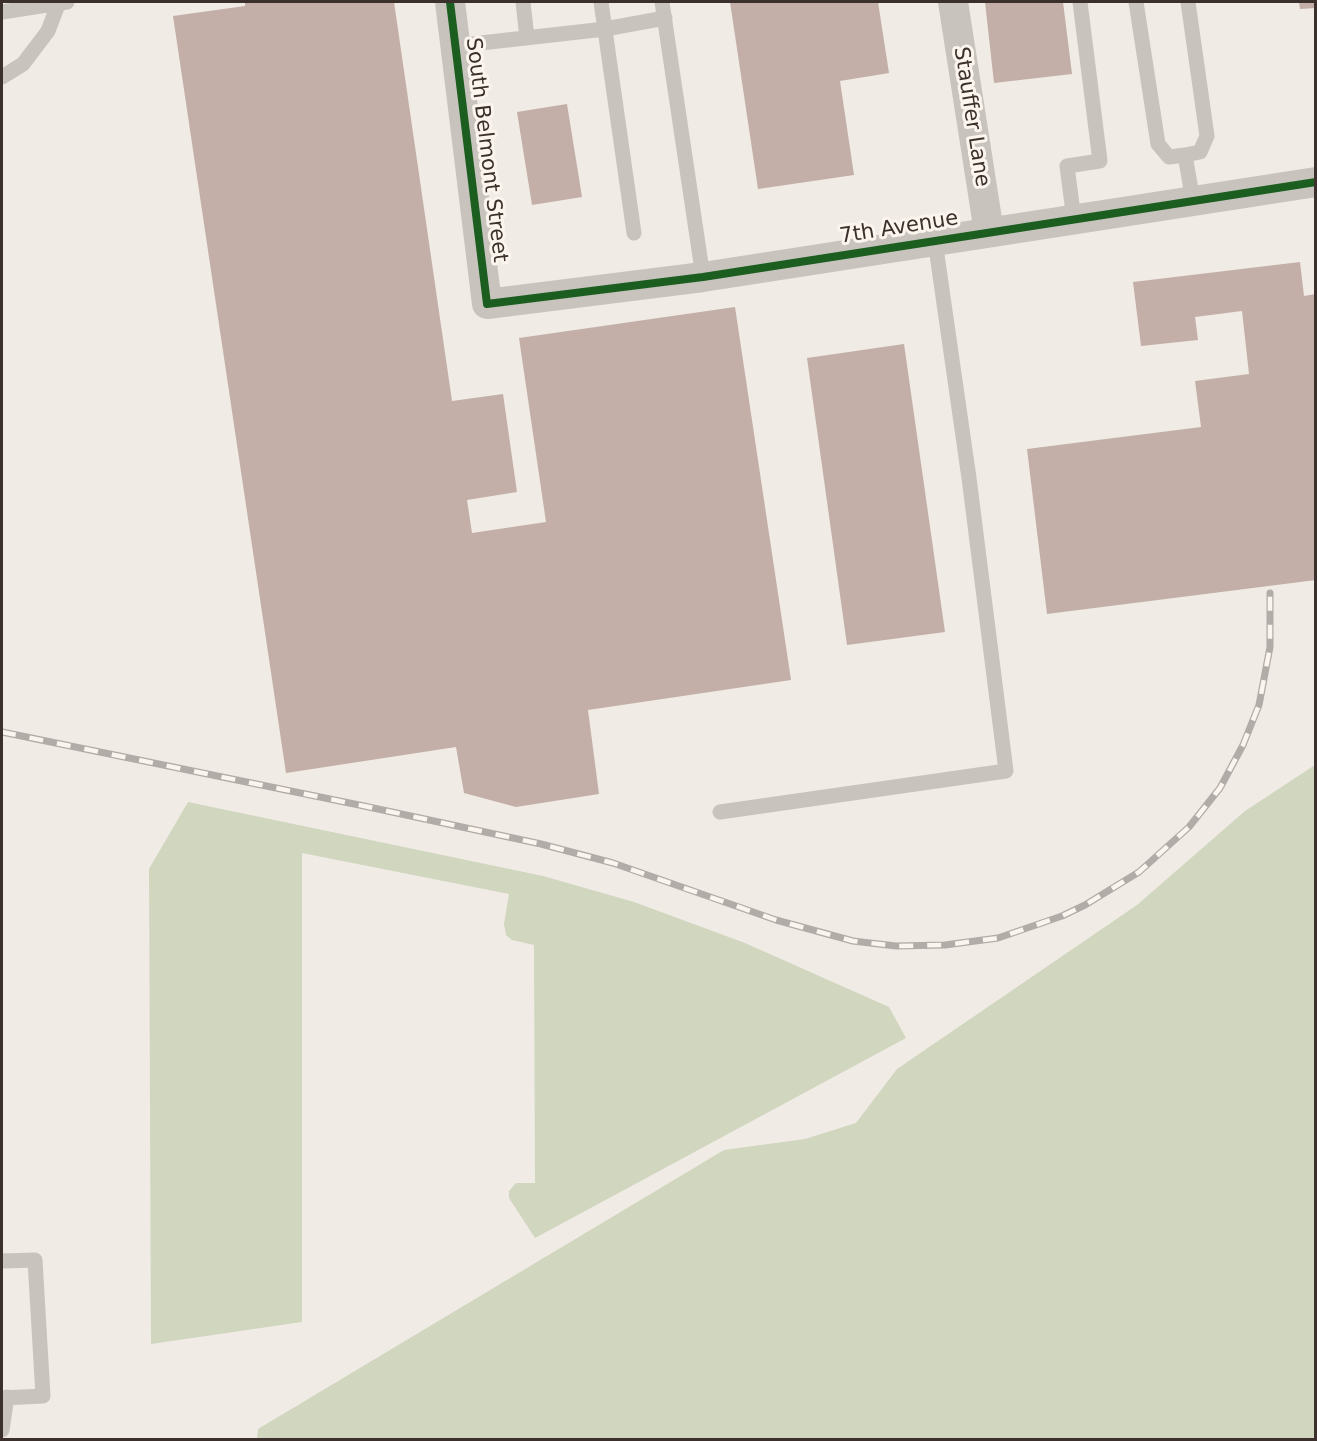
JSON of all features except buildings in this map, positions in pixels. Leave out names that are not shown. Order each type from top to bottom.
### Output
[{"type":"street","name":"South Belmont Street","points":[[450,2],[487,304]]},
{"type":"street","name":"Stauffer Lane","points":[[953,2],[989,232]]},
{"type":"street","name":"7th Avenue","points":[[487,304],[703,277],[1316,182]]},
{"type":"lane","points":[[2,12],[62,2]]},
{"type":"lane","points":[[2,77],[23,64],[48,31],[62,2]]},
{"type":"lane","points":[[523,2],[527,38]]},
{"type":"lane","points":[[601,2],[634,233]]},
{"type":"lane","points":[[662,2],[703,277]]},
{"type":"lane","points":[[1074,220],[1067,166],[1100,161],[1080,2]]},
{"type":"lane","points":[[1136,2],[1158,144],[1169,157],[1200,152],[1207,136],[1188,2]]},
{"type":"lane","points":[[454,46],[605,29],[665,18]]},
{"type":"lane","points":[[1185,155],[1192,201]]},
{"type":"lane","points":[[720,812],[1006,771],[969,478],[934,241]]},
{"type":"lane","points":[[2,1261],[35,1260],[43,1396],[4,1398],[2,1430]]},
{"type":"green space","points":[[1315,765],[1315,1439],[257,1439],[258,1429],[724,1150],[805,1139],[856,1123],[897,1069],[1137,905],[1245,811]]},
{"type":"green space","points":[[188,802],[543,876],[634,902],[745,943],[889,1007],[906,1038],[535,1238],[509,1198],[509,1191],[516,1183],[535,1183],[534,945],[512,940],[506,935],[504,924],[509,894],[302,853],[302,1322],[151,1344],[149,869]]},
{"type":"railway","points":[[2,732],[541,844],[613,863],[776,920],[853,941],[896,946],[945,945],[998,938],[1062,916],[1085,905],[1139,872],[1189,827],[1220,788],[1243,745],[1259,705],[1270,647],[1270,593]]},
{"type":"cycle path","points":[[450,2],[487,304],[703,277],[1316,182]]}]
